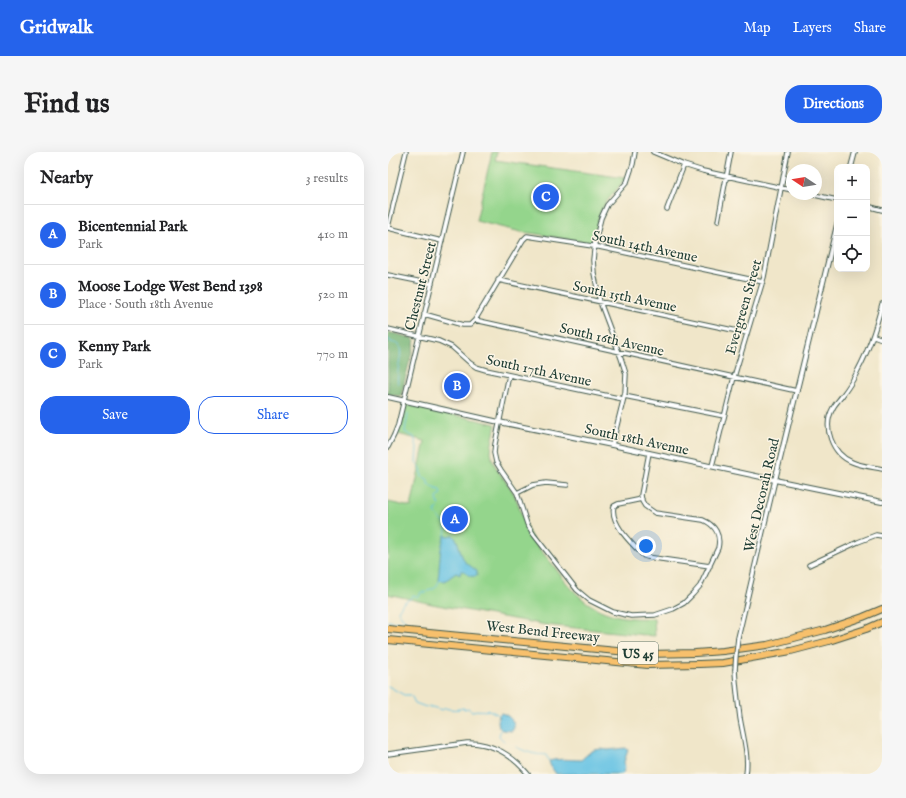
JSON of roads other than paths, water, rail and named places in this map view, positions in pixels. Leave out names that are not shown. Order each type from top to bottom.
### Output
[{"type":"highway","name":"West Bend Freeway","points":[[388,628],[648,654],[723,652],[767,645],[825,630],[882,609]]},
{"type":"highway","name":"West Bend Freeway","points":[[388,640],[648,665],[699,664],[723,662],[791,651],[829,641],[882,622]]},
{"type":"street","points":[[406,152],[392,202],[388,228],[442,241]]},
{"type":"street","name":"Chestnut Street","points":[[388,447],[398,425],[463,152]]},
{"type":"street","points":[[612,445],[626,384],[626,374],[600,302],[594,273],[594,246],[604,211],[610,200],[627,182],[636,152]]},
{"type":"street","points":[[653,152],[684,165],[786,189]]},
{"type":"street","points":[[718,221],[731,152]]},
{"type":"street","name":"Evergreen Street","points":[[712,466],[734,377],[763,282],[788,152]]},
{"type":"street","points":[[852,164],[855,152]]},
{"type":"street","points":[[667,209],[684,165]]},
{"type":"street","points":[[822,197],[834,199]]},
{"type":"street","points":[[870,207],[882,210]]},
{"type":"street","name":"South 14th Avenue","points":[[498,280],[522,240],[527,236],[594,246],[763,282]]},
{"type":"street","name":"West Decorah Road","points":[[746,774],[746,751],[735,670],[738,638],[834,236]]},
{"type":"street","points":[[388,275],[432,284]]},
{"type":"street","points":[[475,320],[498,280]]},
{"type":"street","name":"South 15th Avenue","points":[[498,280],[748,333]]},
{"type":"street","points":[[882,304],[874,336],[868,351],[847,389],[833,408],[829,417],[828,429],[834,446],[844,458],[853,462],[882,469]]},
{"type":"street","name":"South 16th Avenue","points":[[424,314],[463,325],[470,325],[475,320],[797,391]]},
{"type":"street","name":"South 17th Avenue","points":[[388,329],[439,341],[452,347],[476,367],[486,370],[623,398],[724,416]]},
{"type":"street","points":[[874,336],[882,339]]},
{"type":"street","points":[[509,375],[494,453],[496,462],[517,493],[527,524],[534,536],[577,590],[589,600],[613,612],[631,616],[655,615],[673,609],[684,603],[700,586],[720,542],[719,535],[714,527],[703,520],[655,513],[645,506],[641,495],[648,453]]},
{"type":"street","name":"South 18th Avenue","points":[[388,397],[404,399],[499,422],[882,502]]},
{"type":"street","points":[[517,493],[532,485],[546,483],[567,485]]},
{"type":"street","points":[[642,499],[618,504],[614,506],[613,509],[616,522],[628,540],[644,556],[710,566]]},
{"type":"street","points":[[809,565],[858,542],[876,535],[882,536]]},
{"type":"street","points":[[388,754],[476,743],[493,748],[508,755],[528,774]]},
{"type":"water","points":[[445,535],[453,535],[457,540],[465,562],[477,571],[477,576],[471,576],[464,571],[461,571],[460,575],[456,573],[445,581],[438,580],[440,552]]},
{"type":"water","points":[[501,713],[512,720],[514,728],[512,731],[502,730],[499,727],[498,717]]},
{"type":"water","points":[[626,748],[628,750],[624,762],[625,768],[622,774],[556,774],[549,761],[561,759],[581,760],[594,750]]},
{"type":"waterway","points":[[388,339],[397,344],[400,349],[398,384]]},
{"type":"waterway","points":[[408,413],[405,432],[414,437],[417,447],[416,462],[421,468],[422,477],[428,480],[428,484],[441,492],[437,498],[439,506],[435,512],[445,523],[445,535]]},
{"type":"waterway","points":[[388,621],[406,623],[407,622],[398,611],[403,603],[410,599],[413,595],[419,597],[421,592],[426,593],[430,589],[434,589],[440,580]]},
{"type":"waterway","points":[[388,686],[404,695],[410,695],[415,703],[426,707],[442,710],[445,708],[454,710],[468,708],[472,711],[489,710],[499,715]]},
{"type":"waterway","points":[[501,729],[499,736],[504,741]]},
{"type":"waterway","points":[[516,747],[531,753],[546,755],[549,761]]},
{"type":"place","name":"Kenny Park","points":[[546,197]]},
{"type":"place","name":"Moose Lodge West Bend 1398","points":[[457,386]]},
{"type":"place","name":"Bicentennial Park","points":[[455,519]]}]
